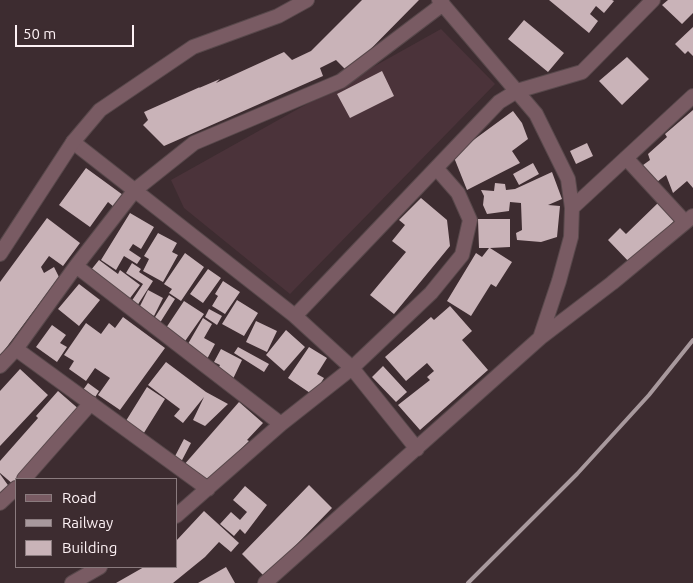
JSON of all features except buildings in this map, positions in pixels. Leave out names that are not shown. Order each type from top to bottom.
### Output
[{"type":"street","points":[[0,254],[73,142],[100,110],[193,47],[278,16],[307,0]]},
{"type":"street","points":[[295,316],[499,102],[517,91],[582,72],[653,0]]},
{"type":"street","points":[[0,366],[16,349],[76,266],[135,190],[194,144],[341,81],[441,2],[536,114],[568,179],[572,208],[571,237],[540,338]]},
{"type":"street","points":[[572,208],[693,96]]},
{"type":"street","points":[[73,142],[295,316],[352,368],[417,449]]},
{"type":"street","points":[[265,583],[540,338],[612,283],[689,219],[626,158]]},
{"type":"street","points":[[178,514],[281,424],[352,368],[431,292],[462,255],[470,220],[458,193],[437,169]]},
{"type":"street","points":[[76,266],[281,424]]},
{"type":"street","points":[[16,349],[208,489]]},
{"type":"street","points":[[25,478],[91,403]]},
{"type":"street","points":[[0,502],[15,489]]},
{"type":"street","points":[[72,583],[98,568]]},
{"type":"shaded area","points":[[441,29],[495,84],[290,294],[184,208],[171,180]]},
{"type":"railway","points":[[468,583],[577,474],[649,395],[693,340]]}]
